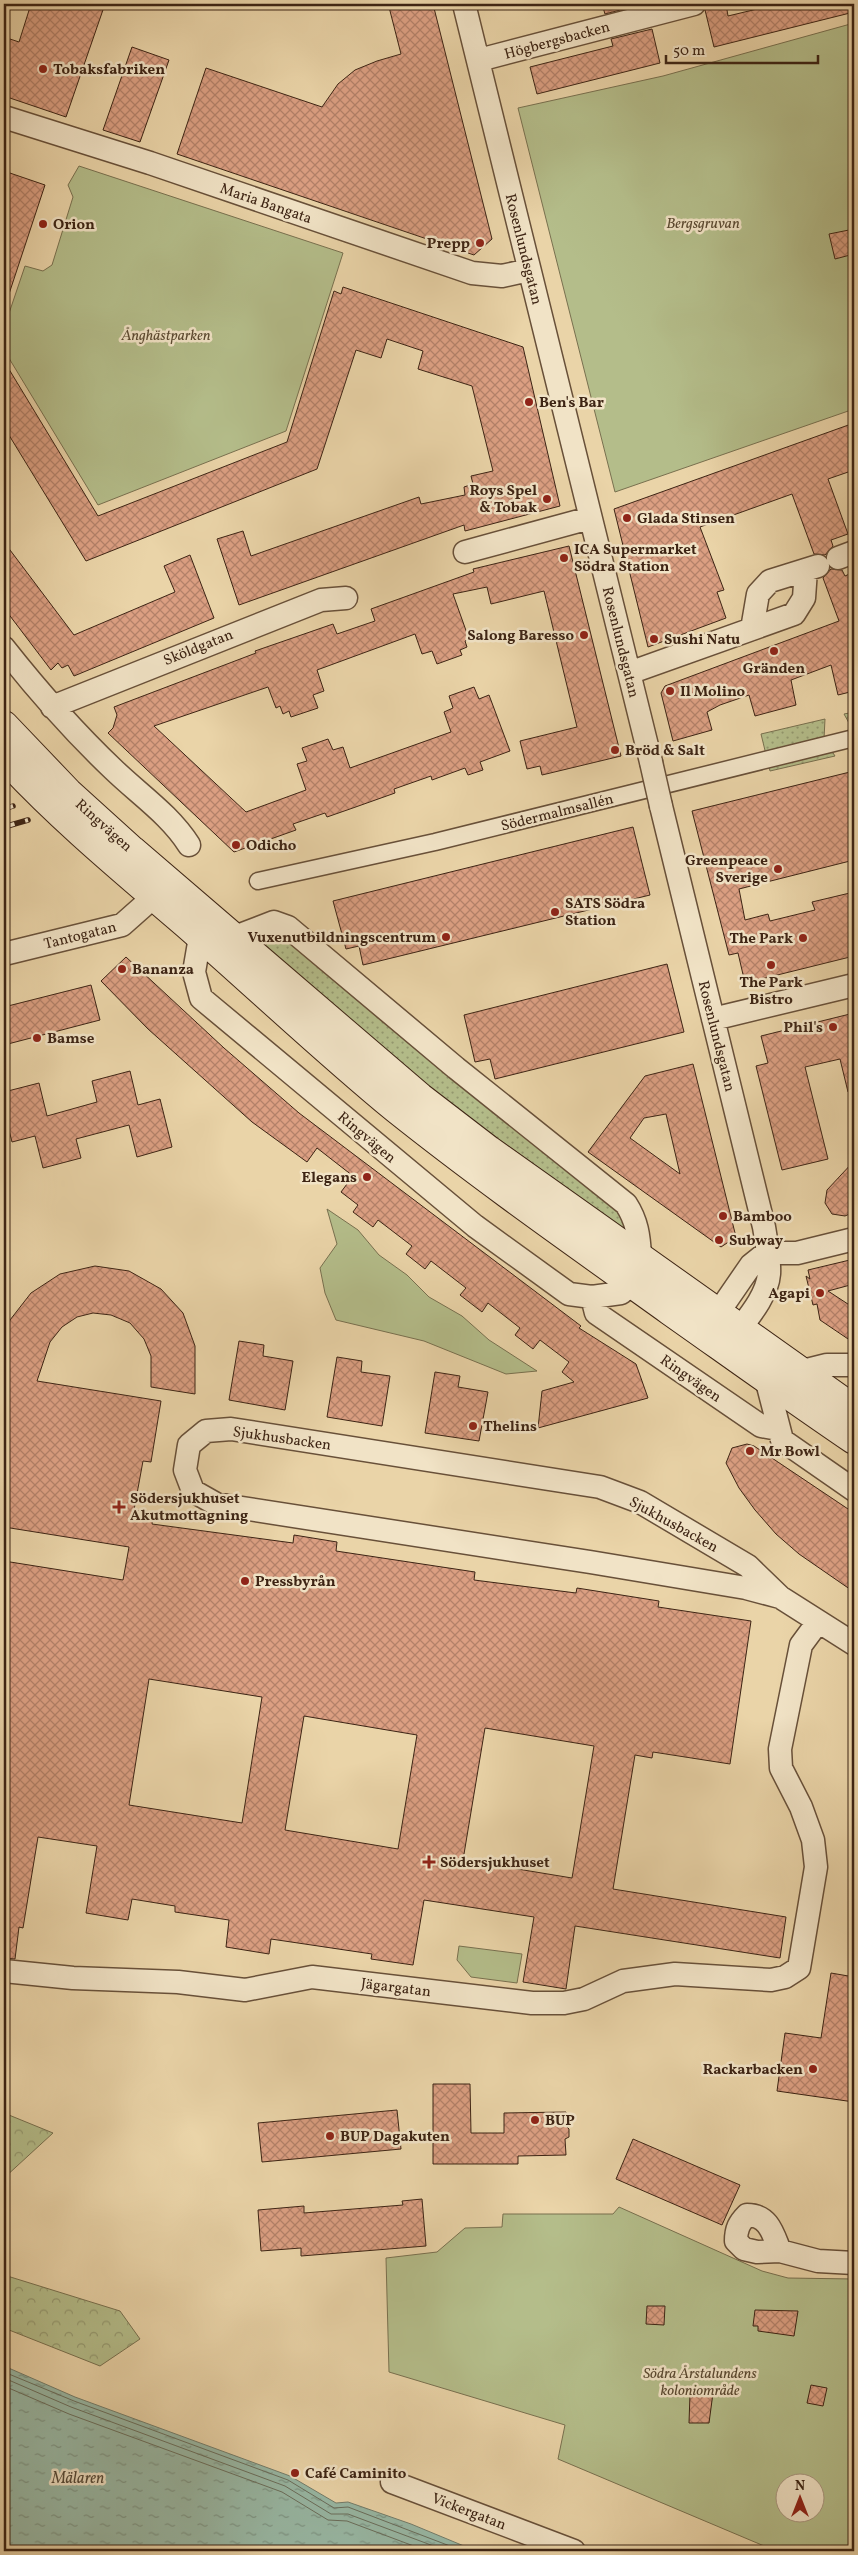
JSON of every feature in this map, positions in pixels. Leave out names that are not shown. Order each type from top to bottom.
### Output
[{"type":"main road","name":"Ringvägen","points":[[4,725],[162,890],[200,937],[284,1014],[396,1108],[481,1175],[767,1382],[854,1440]]},
{"type":"main road","name":"Ringvägen","points":[[4,757],[54,809],[162,890],[235,937],[420,1097],[489,1150],[730,1319],[854,1409]]},
{"type":"street","name":"Rosenlundsgatan","points":[[467,4],[529,270],[764,1227],[766,1253]]},
{"type":"street","name":"Högbergsbacken","points":[[479,60],[694,4]]},
{"type":"street","name":"Maria Bangata","points":[[4,117],[150,163],[472,273],[502,276],[529,270]]},
{"type":"street","points":[[465,552],[590,518]]},
{"type":"street","points":[[629,673],[794,614],[829,562]]},
{"type":"street","points":[[752,629],[758,594],[770,581],[829,562]]},
{"type":"street","name":"Sköldgatan","points":[[52,707],[321,600],[346,598]]},
{"type":"street","points":[[4,648],[52,707],[114,770],[177,827],[190,845]]},
{"type":"street","name":"Södermalmsallén","points":[[258,881],[435,842],[854,738]]},
{"type":"street","name":"Tantogatan","points":[[4,954],[122,925],[162,890]]},
{"type":"street","points":[[235,937],[274,922],[288,927],[456,1068],[626,1204],[634,1216],[639,1234],[640,1256]]},
{"type":"street","name":"Ringvägen","points":[[200,937],[194,972],[201,998],[475,1226],[569,1294],[592,1297],[621,1293],[632,1284]]},
{"type":"street","points":[[713,1019],[854,985]]},
{"type":"street","points":[[714,1343],[730,1319],[751,1266],[766,1253],[797,1253],[854,1239]]},
{"type":"street","name":"Ringvägen","points":[[592,1297],[596,1313],[761,1426],[778,1429]]},
{"type":"street","points":[[803,1371],[834,1364],[854,1366]]},
{"type":"street","points":[[767,1382],[782,1440],[854,1490]]},
{"type":"street","name":"Sjukhusbacken","points":[[780,1597],[746,1588],[216,1504],[193,1491],[185,1470],[189,1445],[206,1431],[232,1429],[600,1487],[640,1502],[748,1566],[780,1597],[854,1644]]},
{"type":"street","name":"Jägargatan","points":[[4,1971],[73,1978],[178,1982],[245,1990],[312,1977],[532,2004],[564,2004],[584,1999],[623,1981],[675,1974],[771,1980],[785,1977],[799,1968],[816,1867],[813,1840],[801,1807],[782,1768],[780,1749],[801,1645],[818,1622]]},
{"type":"street","points":[[780,2251],[818,2261],[854,2263]]},
{"type":"street","name":"Vickergatan","points":[[392,2482],[574,2551]]},
{"type":"green space","name":"Bergsgruvan","points":[[854,23],[854,409],[615,492],[518,108],[663,76]]},
{"type":"green space","name":"Ånghästparken","points":[[79,166],[343,253],[286,431],[98,505],[4,350],[4,328],[25,266],[43,271],[52,265],[73,197],[68,185]]},
{"type":"green space","points":[[854,712],[854,732],[844,714]]},
{"type":"green space","points":[[825,719],[824,739],[835,756],[770,771],[761,734]]},
{"type":"green space","points":[[281,936],[437,1067],[623,1213],[630,1226],[625,1230],[425,1086],[265,946],[271,939]]},
{"type":"green space","points":[[327,1209],[358,1230],[379,1255],[407,1275],[429,1297],[462,1316],[489,1340],[537,1371],[506,1374],[424,1341],[336,1320],[325,1293],[320,1268],[337,1244]]},
{"type":"green space","points":[[459,1946],[522,1954],[517,1983],[471,1977],[457,1960]]},
{"type":"green space","points":[[4,2113],[53,2133],[4,2178]]},
{"type":"green space","name":"Södra Årstalundens koloniområde","points":[[619,2207],[762,2271],[788,2278],[854,2279],[854,2551],[776,2551],[558,2459],[565,2425],[389,2372],[386,2258],[437,2252],[465,2228],[502,2227],[503,2214],[613,2214]]},
{"type":"green space","points":[[4,2275],[120,2311],[140,2339],[100,2366],[4,2328]]},
{"type":"water","name":"Mälaren","points":[[4,2366],[75,2397],[290,2476],[336,2503],[348,2502],[411,2524],[476,2551],[4,2551]]},
{"type":"building","name":"Tobaksfabriken","points":[[31,4],[105,4],[66,117],[4,96],[4,37],[19,42]]},
{"type":"building","points":[[404,4],[433,4],[492,239],[474,255],[177,154],[206,68],[322,107],[338,84],[355,70],[401,54],[389,7]]},
{"type":"building","points":[[602,4],[643,4],[605,14]]},
{"type":"building","points":[[707,4],[726,4],[728,16],[778,4],[854,4],[854,12],[714,47],[705,10]]},
{"type":"building","points":[[652,29],[660,63],[537,94],[530,67],[613,46],[611,39]]},
{"type":"building","points":[[132,47],[169,60],[140,142],[103,130]]},
{"type":"building","points":[[4,171],[45,185],[7,300],[4,299]]},
{"type":"building","points":[[849,230],[854,254],[835,259],[829,234]]},
{"type":"building","points":[[343,287],[523,347],[560,506],[465,531],[464,525],[239,605],[217,539],[243,531],[251,556],[419,497],[421,504],[465,495],[464,487],[473,484],[471,476],[493,471],[472,386],[418,369],[423,351],[387,339],[381,358],[356,350],[317,469],[86,561],[4,427],[4,361],[98,516],[287,442],[334,291],[341,294]]},
{"type":"building","points":[[854,423],[854,470],[828,479],[848,534],[831,540],[833,546],[825,555],[814,554],[792,494],[700,527],[724,590],[717,592],[726,618],[648,647],[614,509]]},
{"type":"building","points":[[4,542],[74,635],[175,592],[164,566],[190,555],[214,618],[74,676],[68,665],[62,668],[58,663],[51,670],[4,608]]},
{"type":"building","points":[[569,546],[621,756],[542,775],[540,766],[527,769],[520,741],[577,727],[544,591],[491,604],[487,587],[453,594],[469,639],[465,641],[467,647],[460,650],[462,655],[437,664],[432,651],[422,654],[415,634],[317,670],[324,691],[313,695],[318,708],[291,717],[289,711],[283,714],[280,706],[276,708],[268,687],[154,726],[246,812],[306,790],[297,764],[307,761],[302,748],[328,739],[333,750],[343,747],[350,768],[451,732],[444,712],[453,708],[449,696],[474,687],[479,699],[489,695],[510,751],[480,762],[483,770],[468,775],[465,768],[432,780],[431,776],[394,789],[395,793],[327,817],[325,813],[293,824],[296,830],[234,852],[108,733],[113,728],[117,715],[114,707],[256,653],[255,651],[333,624],[337,634],[375,621],[371,609],[474,572],[473,569]]},
{"type":"building","points":[[831,569],[842,570],[845,576],[854,572],[854,691],[838,695],[831,665],[791,680],[796,705],[755,716],[749,695],[720,705],[707,712],[712,730],[673,741],[661,693],[665,686],[839,621],[823,578]]},
{"type":"building","points":[[854,771],[854,860],[739,889],[745,920],[768,914],[770,921],[815,910],[812,902],[854,892],[854,956],[745,983],[738,953],[729,955],[692,811]]},
{"type":"building","points":[[633,827],[650,895],[363,965],[359,946],[346,949],[333,901]]},
{"type":"building","points":[[126,957],[224,1048],[299,1113],[581,1326],[579,1328],[636,1364],[648,1398],[538,1428],[542,1391],[574,1382],[562,1372],[569,1362],[540,1340],[533,1349],[515,1335],[520,1328],[488,1303],[482,1312],[460,1295],[466,1288],[431,1261],[425,1269],[406,1254],[412,1246],[378,1220],[373,1227],[353,1212],[358,1205],[341,1192],[353,1176],[317,1148],[307,1162],[252,1122],[148,1029],[101,981]]},
{"type":"building","points":[[667,964],[684,1032],[495,1079],[490,1059],[475,1062],[464,1015]]},
{"type":"building","points":[[91,985],[100,1020],[4,1045],[4,1007]]},
{"type":"building","points":[[854,1013],[854,1092],[848,1092],[840,1059],[805,1067],[828,1159],[782,1170],[756,1066],[768,1063],[761,1036]]},
{"type":"building","points":[[693,1064],[736,1237],[721,1247],[588,1152],[645,1076]],"holes":[[[666,1114],[680,1174],[630,1138],[644,1118]]]},
{"type":"building","points":[[130,1071],[138,1105],[160,1099],[172,1147],[137,1157],[129,1125],[76,1139],[81,1158],[43,1168],[35,1136],[12,1142],[4,1110],[4,1092],[39,1083],[47,1116],[97,1102],[92,1081]]},
{"type":"building","points":[[854,1161],[854,1212],[845,1216],[832,1214],[825,1203],[827,1190]]},
{"type":"building","points":[[854,1259],[854,1284],[828,1291],[854,1308],[854,1343],[820,1320],[817,1304],[813,1305],[806,1276],[810,1279],[808,1270]]},
{"type":"building","points":[[95,1266],[129,1271],[161,1289],[183,1313],[195,1346],[195,1394],[151,1387],[151,1356],[144,1339],[130,1323],[111,1315],[93,1313],[77,1317],[62,1327],[50,1342],[37,1381],[161,1401],[151,1462],[143,1461],[134,1510],[154,1513],[152,1524],[293,1543],[294,1535],[337,1542],[336,1551],[475,1572],[474,1580],[576,1593],[577,1588],[659,1601],[658,1607],[751,1621],[730,1764],[653,1752],[652,1758],[635,1755],[613,1889],[786,1917],[780,1958],[575,1926],[566,1989],[523,1982],[534,1917],[424,1900],[413,1965],[371,1959],[372,1954],[271,1939],[269,1954],[226,1947],[229,1920],[175,1912],[175,1906],[132,1899],[128,1920],[86,1913],[97,1846],[38,1837],[23,1928],[19,1927],[15,1959],[4,1958],[4,1561],[123,1580],[129,1547],[4,1527],[4,1340],[10,1320],[31,1293],[60,1274]],"holes":[[[149,1679],[262,1697],[242,1823],[129,1805]],[[304,1716],[417,1735],[398,1849],[285,1830]],[[485,1728],[594,1746],[572,1878],[463,1860]]]},
{"type":"building","points":[[239,1341],[264,1345],[263,1356],[293,1361],[285,1410],[229,1400]]},
{"type":"building","points":[[337,1357],[362,1361],[361,1372],[390,1376],[382,1426],[327,1417]]},
{"type":"building","points":[[435,1372],[460,1376],[458,1387],[488,1392],[479,1441],[425,1433]]},
{"type":"building","points":[[747,1444],[754,1446],[854,1513],[854,1592],[799,1554],[776,1534],[739,1488],[726,1463],[732,1448]]},
{"type":"building","points":[[831,1973],[854,1977],[854,2102],[777,2091],[785,2033],[821,2038]]},
{"type":"building","name":"BUP","points":[[433,2084],[470,2084],[471,2133],[504,2133],[504,2113],[566,2112],[566,2126],[569,2129],[569,2137],[565,2139],[566,2155],[518,2156],[518,2164],[433,2164]]},
{"type":"building","name":"BUP Dagakuten","points":[[397,2110],[401,2149],[262,2162],[258,2123]]},
{"type":"building","points":[[633,2139],[740,2185],[722,2225],[616,2179]]},
{"type":"building","points":[[422,2199],[426,2246],[301,2256],[301,2248],[261,2251],[258,2210],[304,2206],[304,2213],[403,2205],[402,2201]]},
{"type":"building","points":[[647,2306],[665,2306],[664,2325],[646,2324]]},
{"type":"building","points":[[755,2310],[798,2311],[794,2336],[758,2331],[758,2326],[753,2326]]},
{"type":"building","points":[[811,2385],[827,2388],[823,2406],[807,2403]]},
{"type":"building","points":[[713,2393],[709,2423],[689,2423],[690,2394]]},
{"type":"railway","points":[[4,809],[13,806]]},
{"type":"railway","points":[[4,827],[28,820]]},
{"type":"place","name":"Tobaksfabriken","points":[[43,69]]},
{"type":"place","name":"Orion","points":[[43,224]]},
{"type":"place","name":"Prepp","points":[[480,243]]},
{"type":"place","name":"Ben's Bar","points":[[529,402]]},
{"type":"place","name":"Roys Spel & Tobak","points":[[547,499]]},
{"type":"place","name":"Glada Stinsen","points":[[627,518]]},
{"type":"place","name":"ICA Supermarket Södra Station","points":[[564,558]]},
{"type":"place","name":"Salong Baresso","points":[[584,635]]},
{"type":"place","name":"Sushi Natu","points":[[654,639]]},
{"type":"place","name":"Gränden","points":[[774,651]]},
{"type":"place","name":"Il Molino","points":[[670,691]]},
{"type":"place","name":"Bröd & Salt","points":[[615,750]]},
{"type":"place","name":"Odicho","points":[[236,845]]},
{"type":"place","name":"Greenpeace Sverige","points":[[778,869]]},
{"type":"place","name":"SATS Södra Station","points":[[555,912]]},
{"type":"place","name":"Vuxenutbildningscentrum","points":[[446,937]]},
{"type":"place","name":"The Park","points":[[803,938]]},
{"type":"place","name":"The Park Bistro","points":[[771,965]]},
{"type":"place","name":"Bananza","points":[[122,969]]},
{"type":"place","name":"Phil's","points":[[833,1027]]},
{"type":"place","name":"Bamse","points":[[37,1038]]},
{"type":"place","name":"Elegans","points":[[367,1177]]},
{"type":"place","name":"Bamboo","points":[[723,1216]]},
{"type":"place","name":"Subway","points":[[719,1240]]},
{"type":"place","name":"Agapi","points":[[820,1293]]},
{"type":"place","name":"Thelins","points":[[473,1426]]},
{"type":"place","name":"Mr Bowl","points":[[750,1451]]},
{"type":"place","name":"Södersjukhuset Akutmottagning","points":[[119,1507]]},
{"type":"place","name":"Pressbyrån","points":[[245,1581]]},
{"type":"place","name":"Södersjukhuset","points":[[429,1862]]},
{"type":"place","name":"Rackarbacken","points":[[813,2069]]},
{"type":"place","name":"BUP","points":[[535,2120]]},
{"type":"place","name":"BUP Dagakuten","points":[[330,2136]]},
{"type":"place","name":"Café Caminito","points":[[295,2473]]}]
